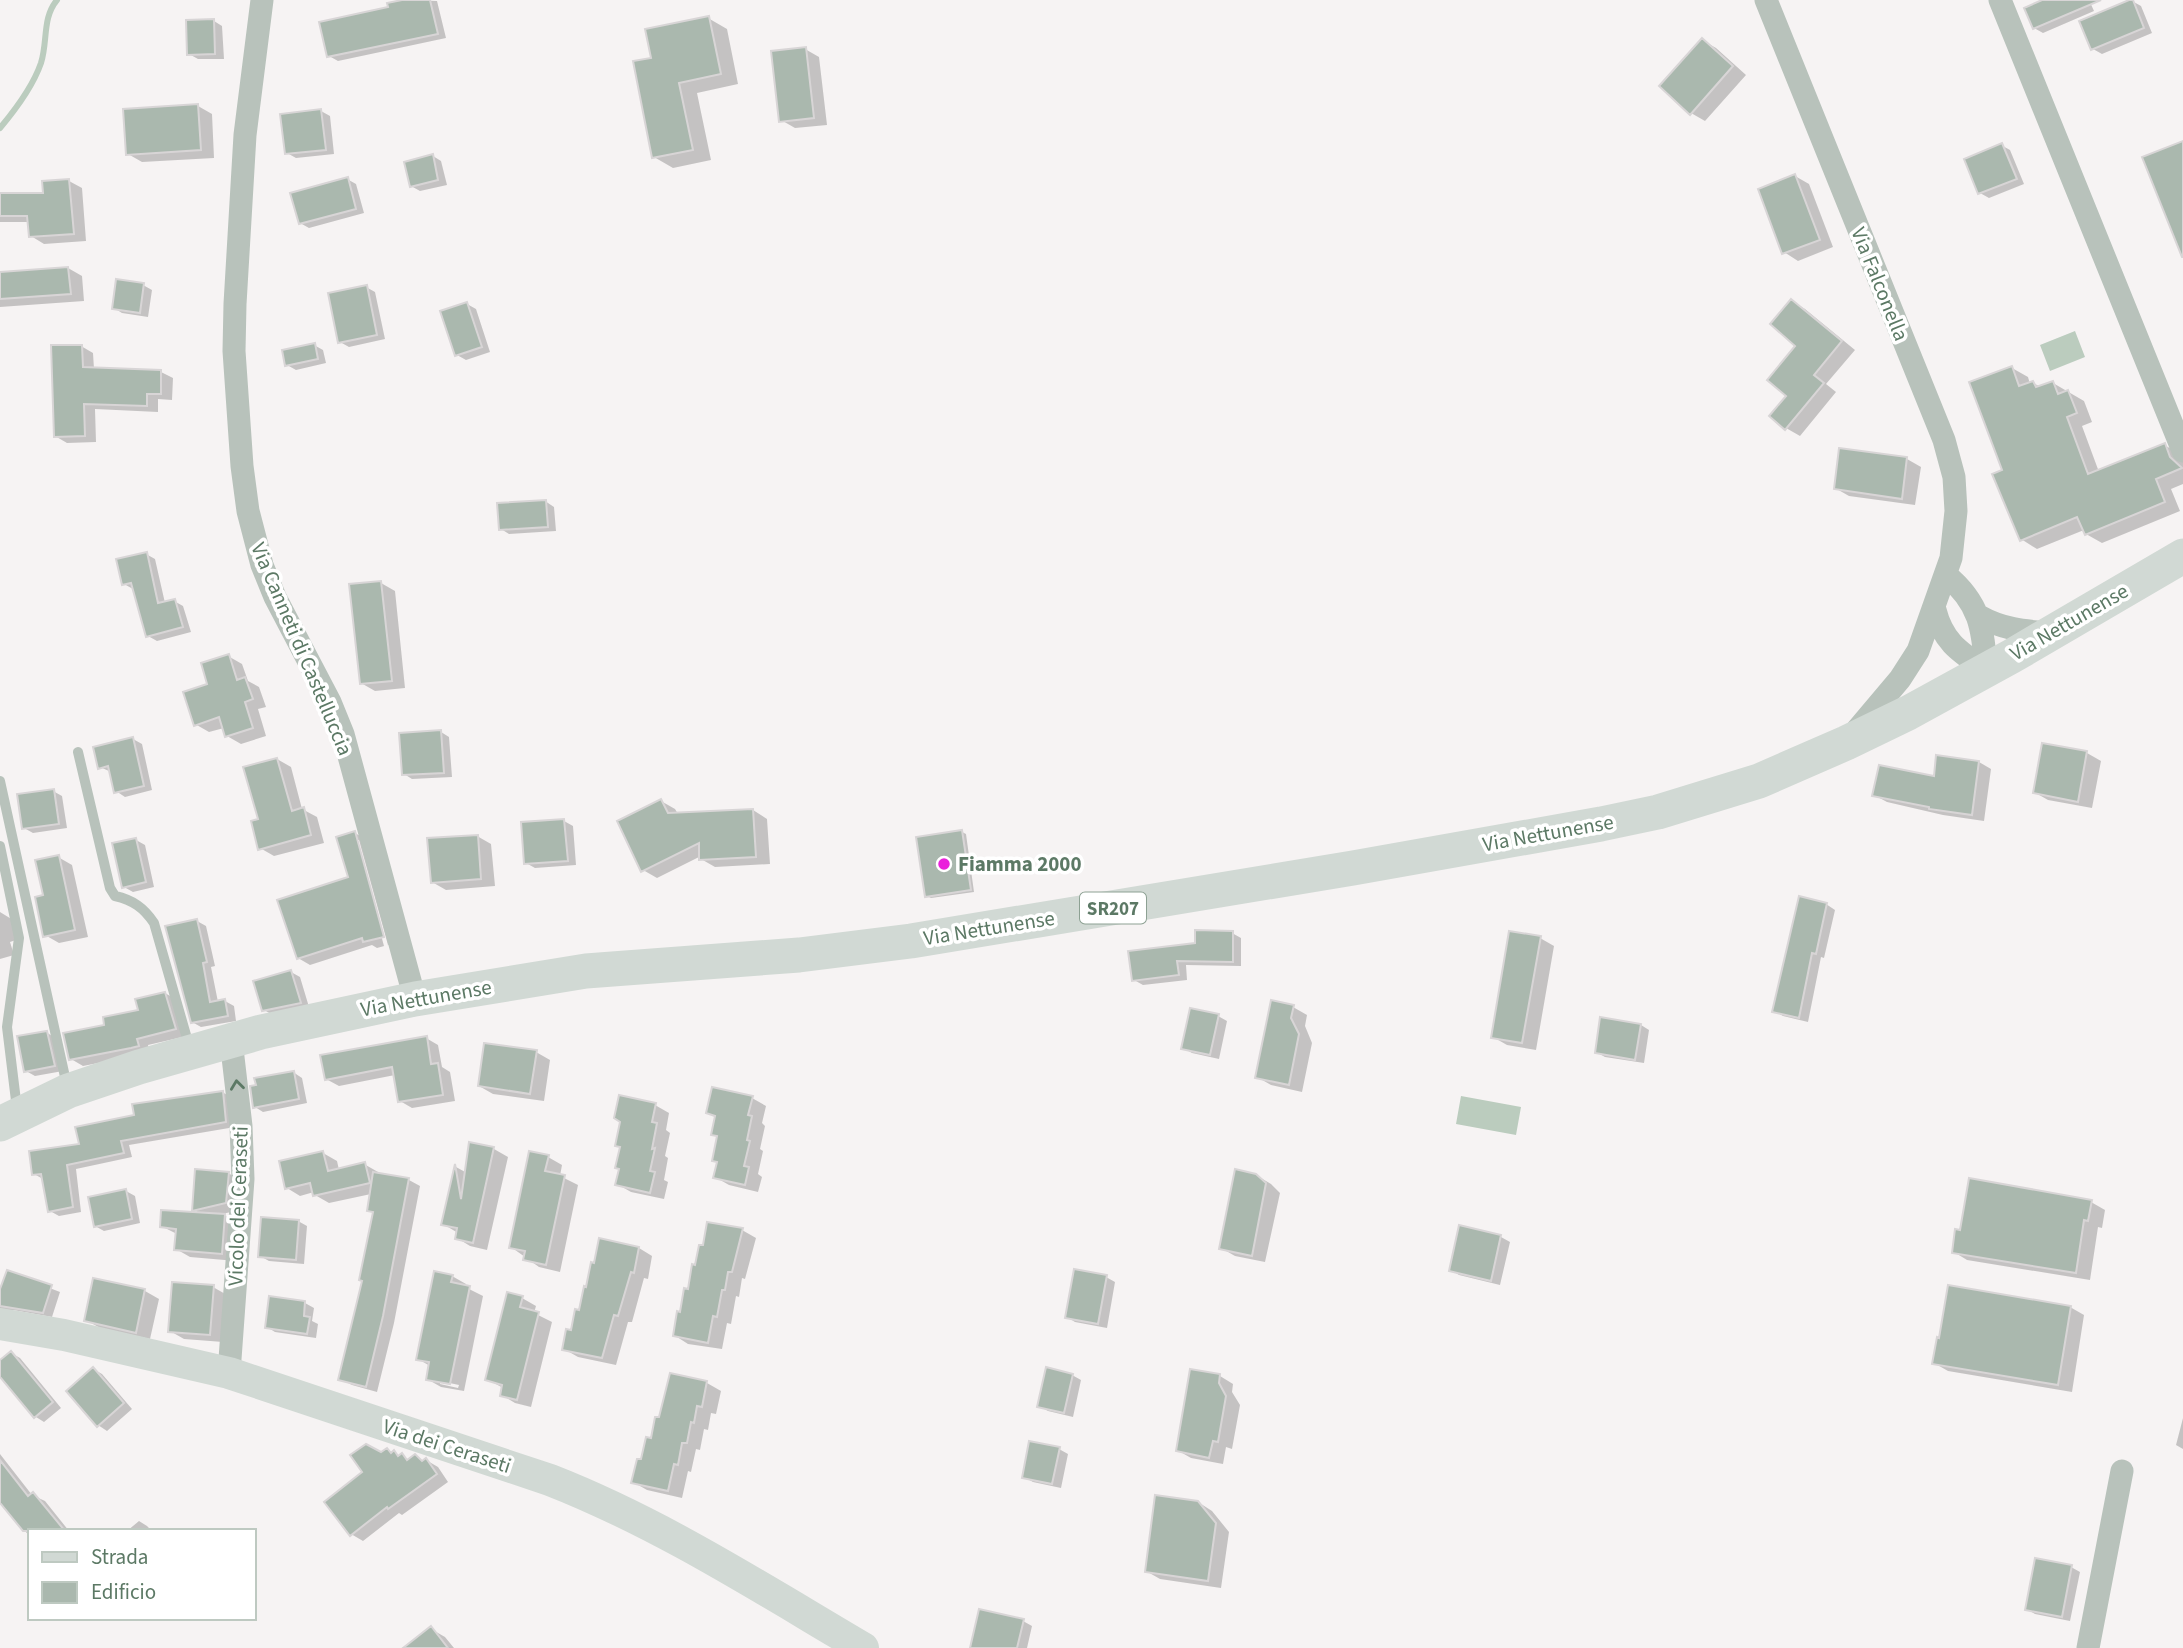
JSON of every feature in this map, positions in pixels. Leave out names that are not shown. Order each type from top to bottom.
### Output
[{"type":"main road","name":"Via Nettunense","points":[[9,1119],[68,1091],[190,1051],[415,999],[586,971],[811,954],[901,943],[1601,824],[1705,799],[1787,770],[1908,713],[2183,556]]},
{"type":"street","name":"Via Canneti di Castelluccia","points":[[262,0],[245,135],[235,304],[234,351],[245,489],[252,530],[268,581],[326,694],[343,734],[415,999]]},
{"type":"street","name":"Via Falconella","points":[[1766,0],[1944,440],[1954,477],[1956,511],[1951,558],[1937,594],[1935,610],[1918,651],[1900,679],[1846,743]]},
{"type":"street","points":[[2000,0],[2183,451]]},
{"type":"street","points":[[1946,575],[1961,588],[1979,616],[1986,670]]},
{"type":"street","points":[[1935,610],[1943,635],[1958,650],[1986,670]]},
{"type":"street","points":[[1979,616],[1996,625],[2018,631],[2052,633]]},
{"type":"street","name":"Vicolo dei Ceraseti","points":[[229,1373],[243,1179],[241,1119],[232,1040]]},
{"type":"street","name":"Via dei Ceraseti","points":[[0,1324],[64,1335],[229,1373],[509,1465],[592,1497],[654,1527],[863,1648]]},
{"type":"street","points":[[2088,1648],[2122,1471]]},
{"type":"lane","points":[[78,752],[110,887],[115,896],[129,899],[145,910],[155,923],[190,1051]]},
{"type":"lane","points":[[0,781],[68,1091]]},
{"type":"lane","points":[[0,846],[19,938],[7,1027],[9,1119]]},
{"type":"shaded area","points":[[2075,331],[2085,357],[2050,371],[2040,345]]},
{"type":"shaded area","points":[[1461,1096],[1521,1107],[1516,1135],[1456,1124]]},
{"type":"building","points":[[430,0],[438,34],[327,57],[319,22],[388,7],[387,3]]},
{"type":"building","points":[[2042,0],[2101,0],[2033,29],[2024,8]]},
{"type":"building","points":[[2133,0],[2144,28],[2091,50],[2079,21]]},
{"type":"building","points":[[709,16],[721,74],[679,83],[693,150],[652,158],[633,61],[651,58],[645,29]]},
{"type":"building","points":[[214,19],[215,54],[187,55],[186,20]]},
{"type":"building","points":[[1702,38],[1733,66],[1690,115],[1659,86]]},
{"type":"building","points":[[806,47],[814,118],[779,122],[771,51]]},
{"type":"building","points":[[198,104],[201,150],[126,155],[123,109]]},
{"type":"building","points":[[321,109],[326,150],[285,154],[280,114]]},
{"type":"building","points":[[2183,141],[2183,257],[2182,257],[2142,157]]},
{"type":"building","points":[[2002,143],[2017,179],[1978,194],[1964,159]]},
{"type":"building","points":[[433,154],[438,180],[410,187],[404,162]]},
{"type":"building","points":[[1795,174],[1820,240],[1782,254],[1758,189]]},
{"type":"building","points":[[348,177],[356,209],[299,224],[290,193]]},
{"type":"building","points":[[69,179],[74,234],[29,237],[27,216],[0,216],[0,193],[43,193],[42,181]]},
{"type":"building","points":[[68,267],[71,294],[0,299],[0,272]]},
{"type":"building","points":[[116,279],[144,283],[140,313],[112,309]]},
{"type":"building","points":[[367,285],[377,335],[338,343],[328,293]]},
{"type":"building","points":[[1791,299],[1842,341],[1814,375],[1824,383],[1785,430],[1769,416],[1786,396],[1767,380],[1795,346],[1770,324]]},
{"type":"building","points":[[467,302],[482,347],[455,356],[440,311]]},
{"type":"building","points":[[315,343],[318,359],[285,366],[282,350]]},
{"type":"building","points":[[51,345],[82,345],[83,367],[161,370],[161,394],[147,394],[147,406],[84,404],[85,436],[54,437]]},
{"type":"building","points":[[2012,366],[2019,386],[2033,381],[2036,387],[2053,381],[2058,394],[2068,390],[2077,413],[2067,417],[2088,474],[2165,443],[2170,457],[2182,468],[2156,479],[2165,502],[2085,535],[2077,517],[2020,541],[1992,474],[2002,470],[1969,382]]},
{"type":"building","points":[[1839,448],[1907,457],[1902,499],[1834,489]]},
{"type":"building","points":[[546,500],[548,527],[499,530],[497,503]]},
{"type":"building","points":[[147,552],[158,603],[175,599],[183,627],[146,637],[131,583],[122,585],[116,559]]},
{"type":"building","points":[[381,581],[392,681],[360,684],[349,584]]},
{"type":"building","points":[[229,654],[237,680],[245,677],[253,699],[245,702],[253,728],[225,737],[219,717],[194,726],[183,692],[207,684],[201,663]]},
{"type":"building","points":[[441,730],[444,773],[402,775],[399,733]]},
{"type":"building","points":[[133,737],[144,786],[114,793],[108,766],[98,769],[93,747]]},
{"type":"building","points":[[2042,743],[2087,751],[2078,802],[2033,793]]},
{"type":"building","points":[[1936,755],[1979,761],[1972,815],[1929,809],[1872,796],[1879,765],[1934,776]]},
{"type":"building","points":[[277,758],[292,811],[304,807],[311,835],[258,850],[251,821],[258,819],[243,767]]},
{"type":"building","points":[[54,789],[59,824],[22,829],[17,794]]},
{"type":"building","points":[[661,799],[668,813],[753,809],[756,857],[699,860],[699,843],[641,872],[617,821]]},
{"type":"building","points":[[564,819],[568,861],[524,864],[521,822]]},
{"type":"building","name":"Fiamma 2000","points":[[962,830],[971,890],[925,897],[916,837]]},
{"type":"building","points":[[355,831],[384,937],[363,942],[362,938],[297,959],[277,900],[348,877],[336,837]]},
{"type":"building","points":[[478,835],[481,879],[431,883],[427,838]]},
{"type":"building","points":[[136,838],[146,882],[122,888],[112,843]]},
{"type":"building","points":[[59,855],[75,930],[43,937],[35,897],[43,895],[35,860]]},
{"type":"building","points":[[1799,896],[1827,903],[1816,954],[1812,953],[1799,1018],[1772,1012]]},
{"type":"building","points":[[197,919],[207,962],[203,963],[210,1002],[225,999],[228,1016],[191,1023],[165,926]]},
{"type":"building","points":[[1195,930],[1233,931],[1233,962],[1177,961],[1179,975],[1132,981],[1128,951],[1195,943]]},
{"type":"building","points":[[1509,931],[1541,936],[1522,1043],[1491,1038]]},
{"type":"building","points":[[291,970],[301,1003],[262,1011],[253,981]]},
{"type":"building","points":[[165,992],[176,1029],[137,1039],[139,1046],[69,1060],[63,1033],[104,1025],[103,1017],[138,1010],[135,999]]},
{"type":"building","points":[[1271,1000],[1294,1005],[1291,1018],[1299,1034],[1289,1085],[1255,1078]]},
{"type":"building","points":[[1190,1008],[1219,1014],[1210,1055],[1181,1049]]},
{"type":"building","points":[[1600,1017],[1641,1024],[1635,1060],[1595,1053]]},
{"type":"building","points":[[47,1031],[55,1066],[24,1072],[17,1036]]},
{"type":"building","points":[[427,1036],[431,1064],[438,1063],[443,1095],[398,1102],[392,1067],[325,1080],[320,1055]]},
{"type":"building","points":[[484,1043],[537,1050],[530,1094],[478,1086]]},
{"type":"building","points":[[294,1071],[299,1099],[253,1108],[250,1086],[256,1085],[254,1078]]},
{"type":"building","points":[[712,1087],[753,1096],[748,1115],[752,1116],[744,1166],[749,1167],[745,1185],[713,1178],[717,1162],[712,1161],[717,1136],[711,1135],[715,1116],[706,1113]]},
{"type":"building","points":[[223,1091],[226,1122],[121,1141],[124,1153],[67,1165],[73,1207],[48,1212],[41,1174],[32,1175],[29,1151],[79,1144],[75,1127],[134,1115],[132,1104]]},
{"type":"building","points":[[619,1095],[656,1103],[652,1122],[657,1123],[652,1149],[655,1148],[650,1171],[655,1172],[650,1193],[615,1185],[619,1169],[615,1168],[620,1147],[615,1146],[620,1122],[614,1118]]},
{"type":"building","points":[[469,1142],[494,1147],[473,1243],[455,1239],[457,1228],[441,1225],[455,1164],[461,1199]]},
{"type":"building","points":[[323,1151],[328,1171],[365,1162],[370,1183],[313,1196],[310,1183],[285,1189],[279,1161]]},
{"type":"building","points":[[529,1151],[549,1155],[545,1171],[565,1175],[546,1265],[523,1260],[525,1251],[509,1248]]},
{"type":"building","points":[[195,1169],[229,1172],[226,1203],[192,1211]]},
{"type":"building","points":[[1235,1169],[1256,1174],[1266,1183],[1252,1256],[1219,1249]]},
{"type":"building","points":[[373,1172],[409,1178],[383,1316],[366,1387],[338,1380],[362,1281],[359,1280],[373,1212],[367,1211]]},
{"type":"building","points":[[1969,1178],[2092,1200],[2088,1221],[2084,1220],[2076,1273],[1952,1253],[1955,1229],[1960,1230]]},
{"type":"building","points":[[126,1189],[132,1219],[94,1227],[88,1197]]},
{"type":"building","points":[[161,1210],[225,1214],[222,1254],[174,1250],[176,1229],[160,1227]]},
{"type":"building","points":[[261,1217],[299,1220],[296,1260],[258,1257]]},
{"type":"building","points":[[707,1222],[743,1228],[732,1272],[728,1272],[725,1290],[722,1290],[717,1317],[713,1316],[708,1343],[673,1336],[677,1311],[680,1312],[684,1288],[688,1289],[692,1264],[695,1265],[699,1245],[703,1245]]},
{"type":"building","points":[[1459,1225],[1501,1235],[1491,1281],[1449,1271]]},
{"type":"building","points":[[599,1238],[639,1247],[634,1273],[631,1272],[618,1316],[614,1315],[602,1358],[562,1350],[566,1329],[571,1330],[575,1309],[579,1310]]},
{"type":"building","points":[[1074,1269],[1107,1275],[1098,1324],[1065,1318]]},
{"type":"building","points":[[7,1270],[52,1285],[43,1313],[0,1306],[0,1289]]},
{"type":"building","points":[[434,1271],[453,1275],[451,1282],[470,1286],[450,1384],[426,1380],[429,1362],[416,1360]]},
{"type":"building","points":[[93,1278],[145,1289],[136,1333],[84,1321]]},
{"type":"building","points":[[172,1282],[214,1285],[210,1335],[168,1332]]},
{"type":"building","points":[[1948,1285],[2071,1306],[2058,1385],[1932,1364]]},
{"type":"building","points":[[507,1292],[523,1296],[520,1307],[539,1312],[517,1400],[500,1396],[502,1385],[485,1380]]},
{"type":"building","points":[[269,1296],[305,1301],[304,1316],[310,1317],[307,1334],[265,1328]]},
{"type":"building","points":[[11,1351],[53,1402],[34,1418],[0,1377],[0,1360]]},
{"type":"building","points":[[93,1367],[124,1403],[97,1427],[66,1391]]},
{"type":"building","points":[[1046,1367],[1073,1374],[1064,1413],[1037,1407]]},
{"type":"building","points":[[1190,1369],[1220,1374],[1219,1383],[1226,1396],[1218,1442],[1213,1441],[1209,1458],[1176,1451]]},
{"type":"building","points":[[670,1373],[707,1381],[702,1407],[697,1406],[687,1443],[682,1443],[678,1465],[674,1464],[668,1491],[631,1483],[646,1437],[651,1438],[655,1417],[659,1417]]},
{"type":"building","points":[[1029,1441],[1060,1447],[1052,1484],[1022,1478]]},
{"type":"building","points":[[366,1444],[381,1452],[387,1448],[391,1453],[394,1450],[398,1456],[402,1453],[407,1460],[415,1454],[422,1461],[426,1458],[437,1474],[388,1509],[387,1507],[350,1536],[324,1502],[362,1472],[350,1455]]},
{"type":"building","points":[[0,1460],[28,1496],[33,1492],[63,1529],[23,1531],[0,1503]]},
{"type":"building","points":[[1155,1495],[1198,1501],[1216,1523],[1208,1581],[1145,1572]]},
{"type":"building","points":[[2035,1558],[2072,1565],[2062,1617],[2025,1610]]},
{"type":"building","points":[[979,1609],[1024,1619],[1017,1648],[970,1648]]},
{"type":"building","points":[[431,1626],[448,1648],[403,1648]]},
{"type":"waterway","points":[[0,128],[24,97],[38,72],[49,14],[57,0]]},
{"type":"place","name":"Fiamma 2000","points":[[944,864]]}]
